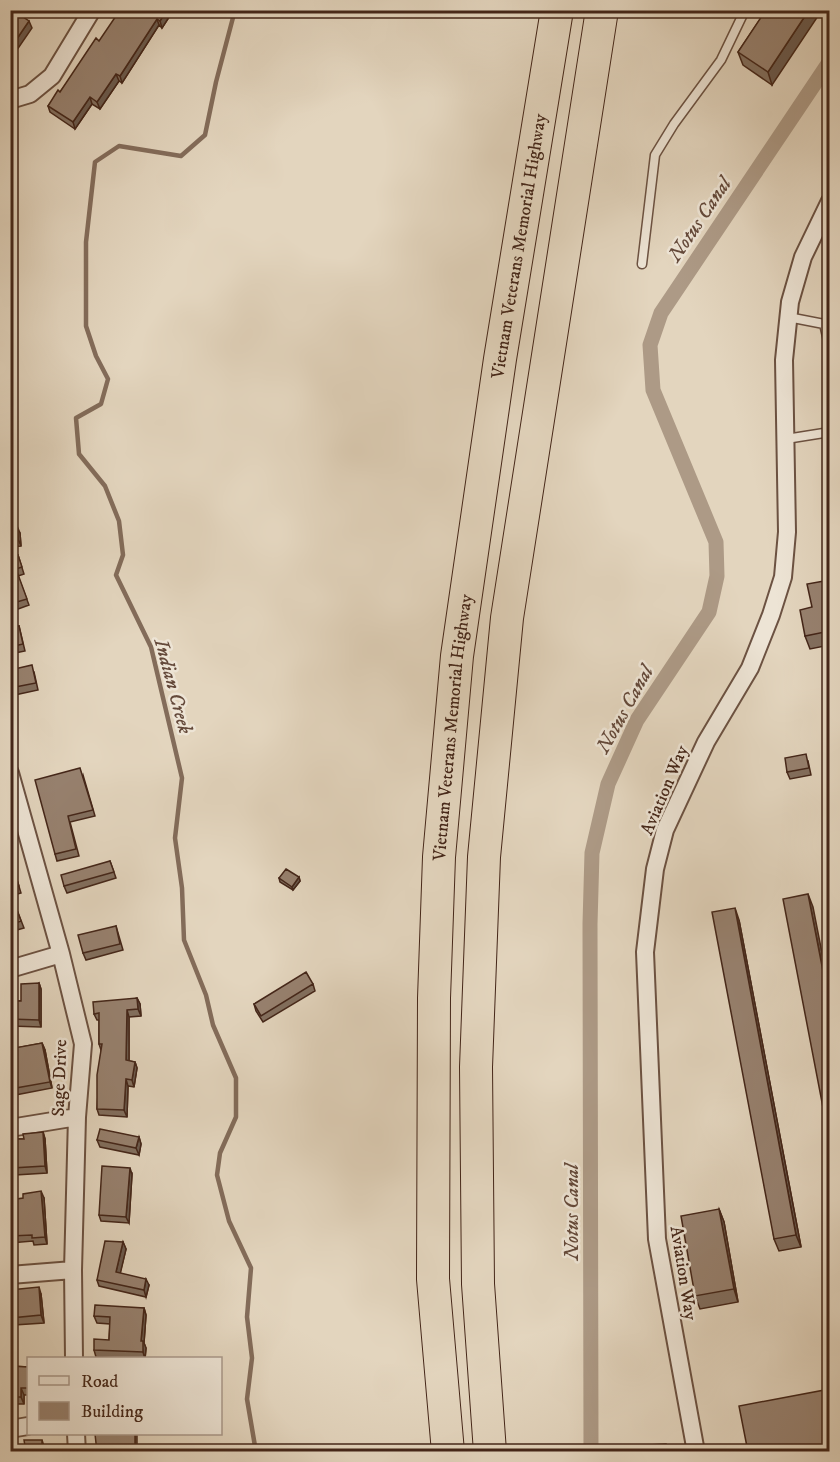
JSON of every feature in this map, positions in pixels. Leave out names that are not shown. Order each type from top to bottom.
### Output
[{"type":"highway","name":"Vietnam Veterans Memorial Highway","points":[[448,1452],[433,1279],[434,998],[439,857],[458,656],[500,359],[557,10]]},
{"type":"highway","points":[[490,1452],[477,1261],[476,1066],[484,857],[507,618],[602,10]]},
{"type":"street","points":[[10,100],[30,94],[52,76],[92,10]]},
{"type":"street","name":"Aviation Way","points":[[696,1452],[657,1239],[645,952],[655,869],[665,830],[706,742],[750,668],[783,577],[787,532],[784,360],[788,317],[803,257],[830,201]]},
{"type":"street","name":"Sage Drive","points":[[10,772],[61,954],[83,1044],[77,1117],[73,1270],[74,1357]]},
{"type":"street","points":[[10,969],[61,954]]},
{"type":"street","points":[[10,1128],[77,1117]]},
{"type":"street","points":[[10,1275],[73,1270]]},
{"type":"street","points":[[10,1429],[27,1426]]},
{"type":"street","points":[[76,1435],[77,1452]]},
{"type":"lane","points":[[642,264],[655,155],[674,124],[721,60],[745,10]]},
{"type":"lane","points":[[788,317],[824,324],[830,349]]},
{"type":"lane","points":[[786,439],[830,432]]},
{"type":"building","points":[[120,10],[167,10],[160,21],[157,19],[120,76],[116,74],[97,102],[90,97],[73,122],[48,106],[96,38],[99,41]]},
{"type":"building","points":[[766,10],[809,10],[768,72],[738,52]]},
{"type":"building","points":[[10,12],[29,21],[10,49]]},
{"type":"building","points":[[17,526],[18,539],[10,540],[10,527]]},
{"type":"building","points":[[18,555],[22,567],[16,569],[27,599],[10,604],[10,558]]},
{"type":"building","points":[[830,580],[830,631],[805,636],[800,610],[812,607],[807,584]]},
{"type":"building","points":[[19,626],[23,644],[10,647],[10,628]]},
{"type":"building","points":[[32,665],[36,683],[10,688],[10,670]]},
{"type":"building","points":[[806,754],[809,768],[787,772],[785,758]]},
{"type":"building","points":[[80,768],[93,810],[68,816],[76,849],[55,854],[35,780]]},
{"type":"building","points":[[10,858],[19,886],[10,889]]},
{"type":"building","points":[[110,861],[114,872],[64,886],[61,875]]},
{"type":"building","points":[[286,869],[299,877],[292,887],[279,878]]},
{"type":"building","points":[[808,894],[830,1007],[830,1144],[783,899]]},
{"type":"building","points":[[735,908],[796,1235],[774,1239],[712,912]]},
{"type":"building","points":[[17,910],[21,921],[10,925],[10,912]]},
{"type":"building","points":[[116,926],[120,944],[83,953],[78,935]]},
{"type":"building","points":[[306,972],[313,984],[261,1016],[254,1004]]},
{"type":"building","points":[[39,983],[39,1020],[10,1019],[10,1001],[21,1001],[21,984]]},
{"type":"building","points":[[137,998],[138,1009],[127,1010],[126,1060],[135,1062],[132,1080],[126,1079],[124,1110],[97,1109],[97,1075],[102,1044],[99,1044],[99,1013],[94,1014],[93,1002]]},
{"type":"building","points":[[10,1043],[14,1043],[15,1048],[42,1043],[50,1082],[10,1089]]},
{"type":"building","points":[[100,1129],[139,1137],[136,1148],[97,1140]]},
{"type":"building","points":[[43,1132],[45,1166],[12,1168],[13,1175],[10,1175],[10,1139],[24,1139],[23,1134]]},
{"type":"building","points":[[102,1166],[130,1168],[126,1217],[99,1215]]},
{"type":"building","points":[[41,1191],[45,1237],[10,1236],[10,1200],[23,1198],[23,1194]]},
{"type":"building","points":[[719,1209],[734,1289],[695,1296],[681,1216]]},
{"type":"building","points":[[105,1241],[123,1242],[116,1272],[146,1279],[144,1290],[97,1280]]},
{"type":"building","points":[[39,1287],[41,1315],[11,1318],[15,1346],[10,1346],[10,1290]]},
{"type":"building","points":[[95,1305],[144,1308],[141,1341],[143,1341],[143,1352],[94,1350],[94,1339],[109,1340],[110,1317],[94,1316]]},
{"type":"building","points":[[10,1366],[27,1367],[27,1388],[21,1388],[21,1397],[10,1397]]},
{"type":"building","points":[[830,1389],[830,1452],[748,1452],[739,1406]]},
{"type":"building","points":[[95,1435],[135,1435],[135,1452],[97,1452]]},
{"type":"building","points":[[24,1440],[42,1440],[42,1452],[10,1452],[10,1447],[25,1446]]},
{"type":"building","points":[[666,1444],[667,1452],[650,1452],[649,1445]]},
{"type":"waterway","name":"Indian Creek","points":[[235,10],[205,135],[181,156],[119,146],[95,162],[86,242],[86,326],[96,356],[108,379],[101,404],[76,418],[79,454],[105,486],[119,521],[123,555],[116,575],[151,647],[182,778],[175,838],[182,888],[184,940],[206,995],[213,1025],[236,1078],[236,1117],[220,1153],[217,1175],[229,1221],[251,1268],[247,1317],[252,1358],[247,1399],[256,1452]]},
{"type":"waterway","name":"Notus Canal","points":[[591,1452],[590,924],[592,853],[608,784],[637,720],[709,612],[717,576],[716,542],[653,390],[650,345],[661,313],[830,61]]}]
